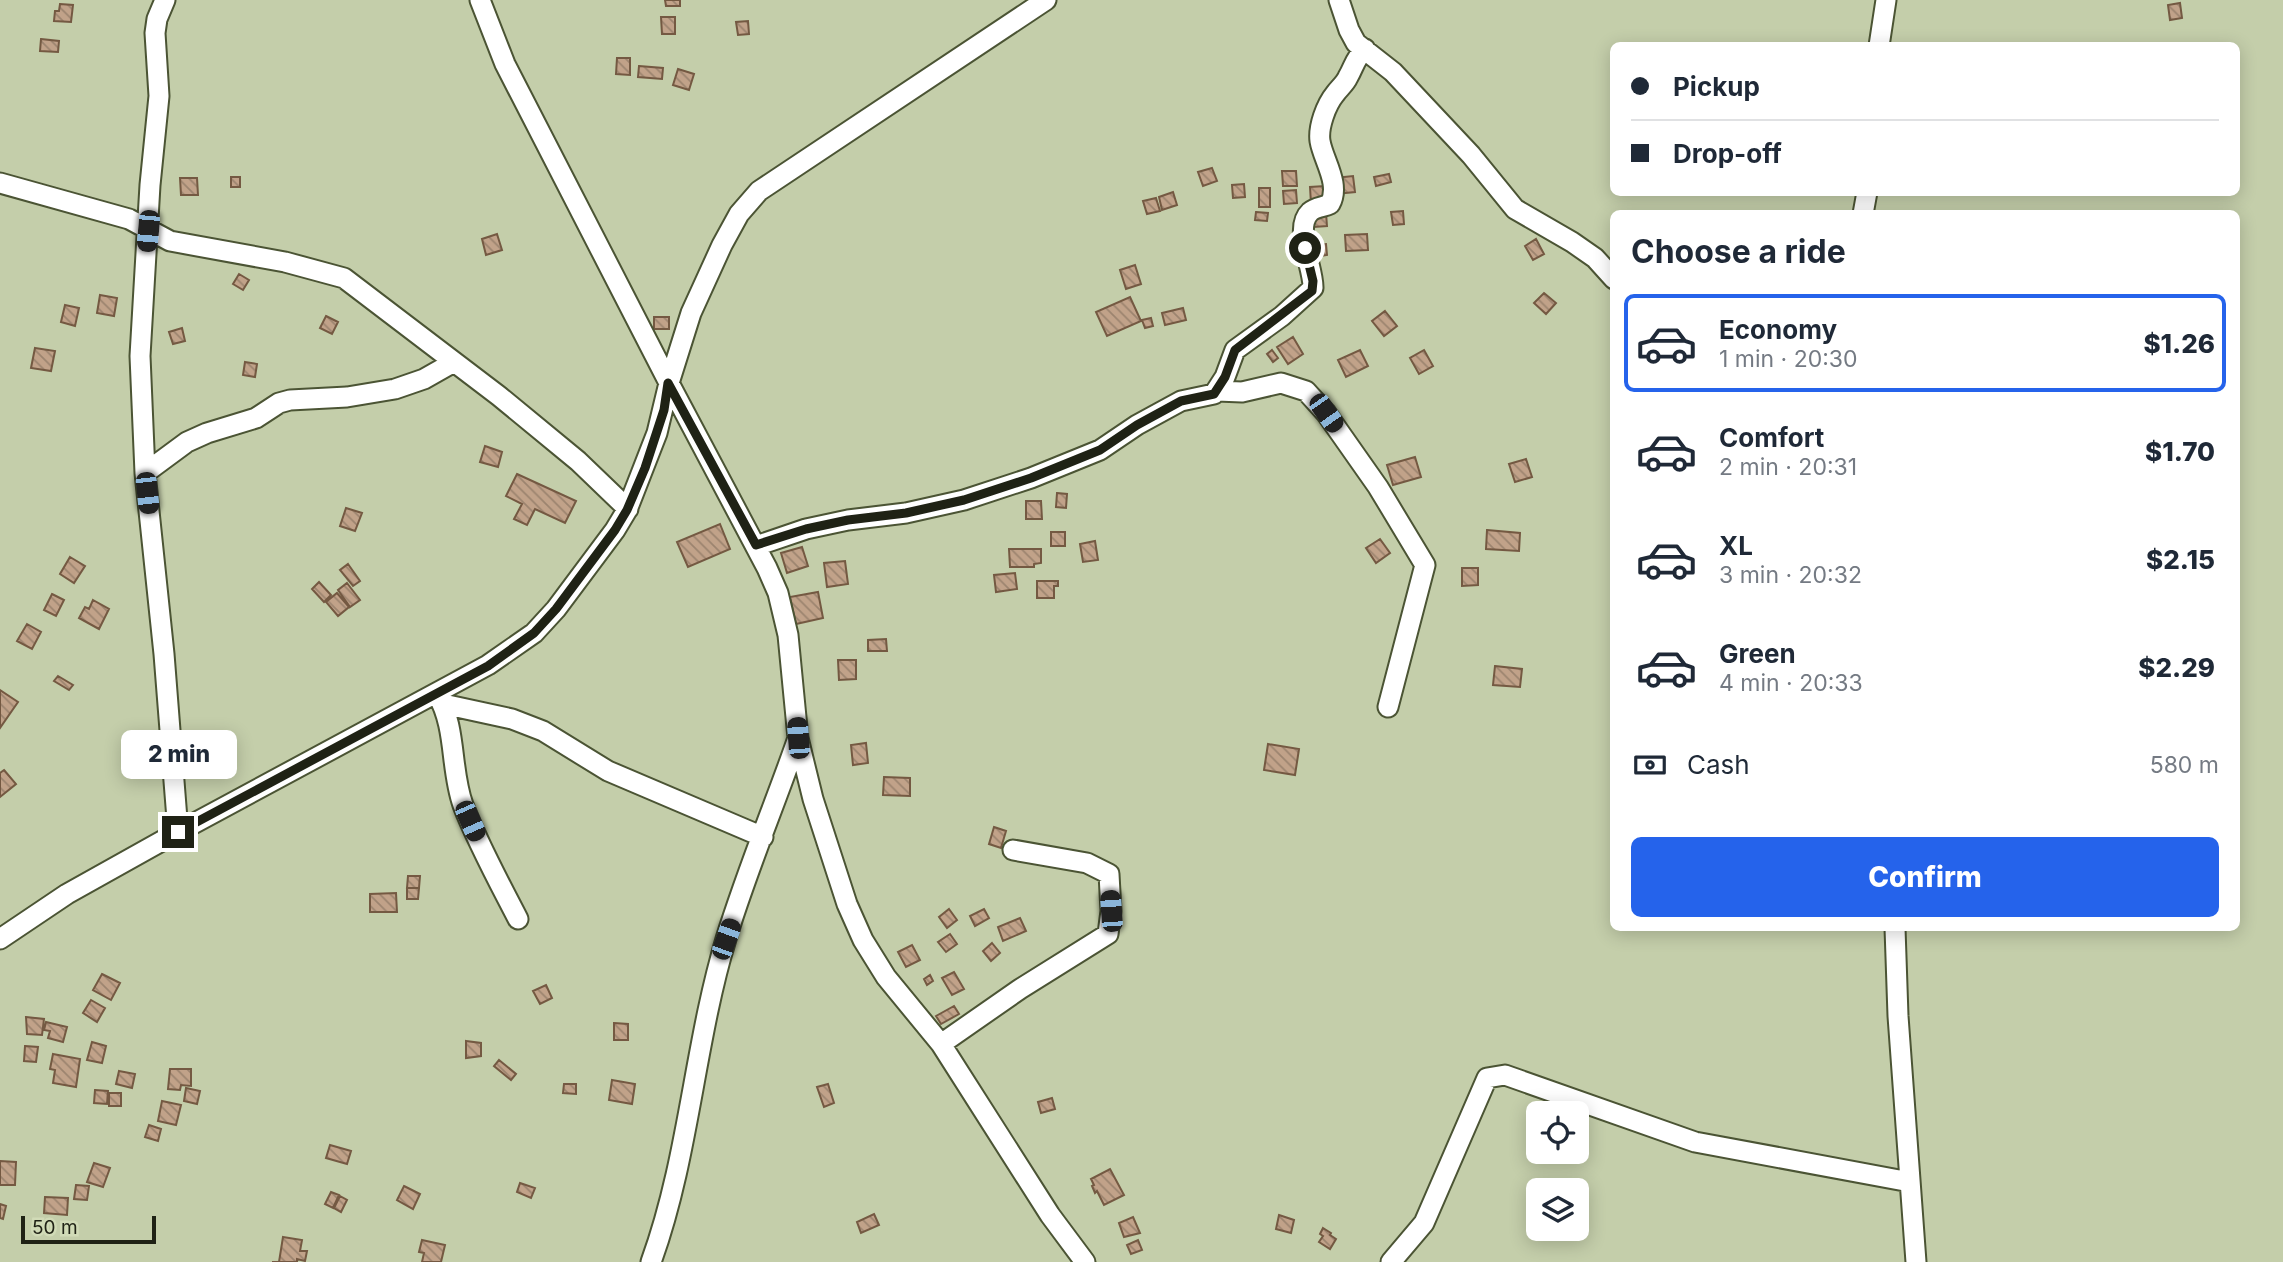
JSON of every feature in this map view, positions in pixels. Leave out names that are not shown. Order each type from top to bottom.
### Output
[{"type":"street","points":[[165,0],[157,19],[155,33],[159,96],[150,185],[140,356],[145,473],[178,832]]},
{"type":"street","points":[[480,0],[505,64],[668,383],[756,545],[778,593],[788,635],[798,738],[847,904],[863,940],[886,977],[941,1044],[1050,1215],[1085,1262]]},
{"type":"street","points":[[0,939],[67,894],[178,832],[440,699],[534,633],[556,609],[628,509],[657,433],[668,383],[691,313],[739,214],[759,191],[1046,0]]},
{"type":"street","points":[[1339,0],[1356,43],[1393,72],[1471,155],[1515,209],[1573,242],[1595,258],[1610,275]]},
{"type":"street","points":[[1879,42],[1886,0]]},
{"type":"street","points":[[756,545],[806,529],[848,520],[906,513],[964,500],[1031,478],[1100,450],[1137,425],[1174,405],[1217,391],[1235,350],[1313,288],[1305,248],[1304,222],[1311,211],[1327,206],[1333,200],[1331,178],[1320,132],[1332,97],[1348,79],[1358,55],[1364,50]]},
{"type":"street","points":[[0,183],[129,219],[148,231],[178,243],[285,262],[344,278],[578,461],[628,509]]},
{"type":"street","points":[[145,473],[187,442],[256,418],[290,400],[347,397],[395,389],[424,379],[454,362]]},
{"type":"street","points":[[1217,391],[1242,392],[1281,383],[1306,391],[1326,413],[1378,486],[1425,565],[1388,707]]},
{"type":"street","points":[[440,699],[543,731],[608,771],[763,837]]},
{"type":"street","points":[[440,699],[463,804],[517,919]]},
{"type":"street","points":[[652,1262],[672,1196],[700,1046],[726,939],[798,738]]},
{"type":"street","points":[[941,1044],[1020,989],[1108,934],[1111,911],[1109,874],[1087,863],[1013,850]]},
{"type":"street","points":[[1895,931],[1898,1016],[1916,1262]]},
{"type":"street","points":[[1391,1262],[1424,1223],[1487,1078],[1505,1075],[1695,1142],[1910,1182]]},
{"type":"building","points":[[665,0],[680,0],[680,6],[666,6]]},
{"type":"building","points":[[2180,3],[2182,18],[2170,20],[2168,5]]},
{"type":"building","points":[[60,4],[73,5],[71,22],[54,21],[55,11],[59,11]]},
{"type":"building","points":[[661,17],[675,17],[675,34],[662,34]]},
{"type":"building","points":[[748,21],[749,34],[738,35],[736,22]]},
{"type":"building","points":[[41,39],[59,41],[58,52],[40,51]]},
{"type":"building","points":[[617,58],[630,58],[630,75],[616,74]]},
{"type":"building","points":[[639,66],[663,68],[662,79],[638,77]]},
{"type":"building","points":[[678,69],[694,74],[689,90],[673,85]]},
{"type":"building","points":[[1212,168],[1217,181],[1203,186],[1198,172]]},
{"type":"building","points":[[1282,171],[1296,171],[1297,186],[1283,186]]},
{"type":"building","points":[[1389,174],[1391,182],[1376,186],[1374,177]]},
{"type":"building","points":[[1353,176],[1355,192],[1336,194],[1335,178]]},
{"type":"building","points":[[231,177],[240,177],[240,187],[231,187]]},
{"type":"building","points":[[180,178],[197,178],[198,195],[181,195]]},
{"type":"building","points":[[1244,184],[1245,197],[1233,198],[1232,185]]},
{"type":"building","points":[[1325,186],[1326,203],[1311,204],[1310,187]]},
{"type":"building","points":[[1259,188],[1270,188],[1270,207],[1259,207]]},
{"type":"building","points":[[1296,190],[1297,203],[1284,204],[1283,191]]},
{"type":"building","points":[[1173,192],[1177,205],[1162,210],[1159,197]]},
{"type":"building","points":[[1156,198],[1160,211],[1147,214],[1143,201]]},
{"type":"building","points":[[1403,211],[1404,224],[1393,225],[1391,212]]},
{"type":"building","points":[[1256,212],[1268,213],[1267,221],[1255,220]]},
{"type":"building","points":[[1326,213],[1327,226],[1314,227],[1313,214]]},
{"type":"building","points":[[497,234],[502,250],[486,255],[482,239]]},
{"type":"building","points":[[1367,234],[1368,250],[1346,251],[1345,235]]},
{"type":"building","points":[[1536,239],[1544,254],[1533,260],[1525,246]]},
{"type":"building","points":[[1326,244],[1327,255],[1314,257],[1313,245]]},
{"type":"building","points":[[1135,265],[1141,284],[1126,289],[1120,270]]},
{"type":"building","points":[[239,274],[249,280],[243,290],[233,284]]},
{"type":"building","points":[[1544,293],[1556,303],[1546,314],[1534,303]]},
{"type":"building","points":[[100,295],[117,298],[114,316],[97,313]]},
{"type":"building","points":[[1130,297],[1141,321],[1107,336],[1096,312]]},
{"type":"building","points":[[65,305],[79,308],[75,326],[61,322]]},
{"type":"building","points":[[1183,308],[1186,320],[1165,325],[1162,313]]},
{"type":"building","points":[[1385,311],[1397,326],[1384,336],[1372,321]]},
{"type":"building","points":[[326,316],[338,322],[332,334],[320,328]]},
{"type":"building","points":[[654,317],[669,317],[669,329],[654,329]]},
{"type":"building","points":[[1151,318],[1153,326],[1145,328],[1142,320]]},
{"type":"building","points":[[182,328],[185,341],[173,344],[169,332]]},
{"type":"building","points":[[1293,337],[1303,354],[1288,364],[1277,347]]},
{"type":"building","points":[[35,348],[55,351],[51,371],[31,368]]},
{"type":"building","points":[[1272,350],[1278,358],[1273,362],[1267,354]]},
{"type":"building","points":[[1360,350],[1368,366],[1346,377],[1338,360]]},
{"type":"building","points":[[1424,350],[1433,366],[1419,374],[1410,358]]},
{"type":"building","points":[[245,362],[257,364],[255,377],[243,375]]},
{"type":"building","points":[[485,446],[502,452],[498,467],[480,462]]},
{"type":"building","points":[[1415,457],[1421,477],[1393,485],[1387,465]]},
{"type":"building","points":[[1526,459],[1532,477],[1515,482],[1509,464]]},
{"type":"building","points":[[517,474],[576,501],[565,523],[535,509],[527,525],[514,519],[522,504],[506,496]]},
{"type":"building","points":[[1057,493],[1067,494],[1066,508],[1056,507]]},
{"type":"building","points":[[1026,501],[1041,501],[1042,519],[1026,519]]},
{"type":"building","points":[[346,508],[362,513],[355,531],[340,526]]},
{"type":"building","points":[[720,524],[730,549],[688,567],[677,542]]},
{"type":"building","points":[[1487,530],[1520,533],[1519,551],[1486,549]]},
{"type":"building","points":[[1051,532],[1065,532],[1065,546],[1051,546]]},
{"type":"building","points":[[1380,539],[1390,553],[1376,563],[1366,548]]},
{"type":"building","points":[[1095,541],[1098,560],[1083,562],[1080,544]]},
{"type":"building","points":[[802,547],[808,566],[787,573],[781,553]]},
{"type":"building","points":[[1009,549],[1041,549],[1041,563],[1034,564],[1034,567],[1010,567]]},
{"type":"building","points":[[70,557],[85,566],[74,583],[60,574]]},
{"type":"building","points":[[845,561],[848,584],[827,587],[824,563]]},
{"type":"building","points":[[348,564],[360,581],[353,586],[340,570]]},
{"type":"building","points":[[1462,568],[1478,568],[1478,585],[1462,586]]},
{"type":"building","points":[[1015,573],[1017,589],[996,592],[994,575]]},
{"type":"building","points":[[1037,581],[1058,581],[1058,586],[1054,586],[1054,598],[1037,598]]},
{"type":"building","points":[[319,582],[331,595],[324,602],[312,589]]},
{"type":"building","points":[[347,583],[360,600],[350,607],[338,590]]},
{"type":"building","points":[[818,592],[823,618],[796,624],[790,597]]},
{"type":"building","points":[[337,593],[349,607],[338,616],[326,602]]},
{"type":"building","points":[[52,594],[64,600],[56,616],[44,610]]},
{"type":"building","points":[[93,600],[109,609],[99,629],[79,618],[85,607],[89,609]]},
{"type":"building","points":[[27,624],[41,632],[32,649],[17,641]]},
{"type":"building","points":[[886,639],[887,651],[868,651],[868,640]]},
{"type":"building","points":[[838,660],[856,660],[856,679],[839,680]]},
{"type":"building","points":[[1495,666],[1522,669],[1520,687],[1493,685]]},
{"type":"building","points":[[58,676],[73,685],[69,690],[54,681]]},
{"type":"building","points":[[0,690],[18,702],[0,728]]},
{"type":"building","points":[[866,743],[868,763],[853,765],[851,745]]},
{"type":"building","points":[[1268,744],[1299,749],[1295,775],[1264,770]]},
{"type":"building","points":[[4,770],[16,784],[0,797],[0,773]]},
{"type":"building","points":[[884,777],[910,778],[910,796],[883,795]]},
{"type":"building","points":[[994,827],[1006,831],[1001,848],[989,844]]},
{"type":"building","points":[[408,876],[420,876],[419,888],[407,888]]},
{"type":"building","points":[[407,888],[419,888],[418,899],[407,899]]},
{"type":"building","points":[[396,893],[397,912],[370,912],[370,894]]},
{"type":"building","points":[[949,909],[957,920],[947,928],[939,917]]},
{"type":"building","points":[[984,909],[989,918],[975,926],[970,916]]},
{"type":"building","points":[[1020,918],[1026,931],[1003,941],[998,927]]},
{"type":"building","points":[[950,934],[957,944],[946,952],[938,942]]},
{"type":"building","points":[[992,943],[1000,953],[991,961],[983,951]]},
{"type":"building","points":[[912,945],[920,960],[906,967],[898,952]]},
{"type":"building","points":[[954,972],[964,989],[952,995],[942,978]]},
{"type":"building","points":[[102,974],[120,983],[111,1000],[93,990]]},
{"type":"building","points":[[930,975],[933,981],[927,985],[924,979]]},
{"type":"building","points":[[546,985],[552,998],[540,1004],[533,991]]},
{"type":"building","points":[[91,1000],[105,1008],[97,1022],[83,1013]]},
{"type":"building","points":[[954,1006],[959,1014],[941,1024],[936,1016]]},
{"type":"building","points":[[26,1017],[44,1019],[42,1035],[27,1034]]},
{"type":"building","points":[[46,1022],[67,1027],[63,1042],[48,1038],[50,1031],[44,1030]]},
{"type":"building","points":[[614,1023],[628,1024],[628,1040],[614,1040]]},
{"type":"building","points":[[466,1041],[481,1043],[481,1056],[466,1058]]},
{"type":"building","points":[[92,1042],[106,1046],[102,1063],[87,1060]]},
{"type":"building","points":[[25,1046],[38,1047],[36,1062],[24,1061]]},
{"type":"building","points":[[53,1054],[80,1059],[76,1087],[53,1083],[55,1070],[50,1069]]},
{"type":"building","points":[[499,1060],[516,1074],[511,1080],[494,1066]]},
{"type":"building","points":[[170,1069],[191,1069],[191,1086],[181,1085],[180,1090],[168,1089]]},
{"type":"building","points":[[119,1071],[135,1074],[132,1088],[116,1084]]},
{"type":"building","points":[[612,1080],[635,1084],[632,1104],[609,1100]]},
{"type":"building","points":[[564,1084],[576,1084],[576,1094],[563,1093]]},
{"type":"building","points":[[828,1084],[834,1103],[824,1107],[817,1087]]},
{"type":"building","points":[[186,1088],[200,1091],[197,1104],[184,1101]]},
{"type":"building","points":[[95,1090],[108,1091],[107,1104],[94,1103]]},
{"type":"building","points":[[109,1093],[121,1093],[121,1106],[109,1106]]},
{"type":"building","points":[[1052,1098],[1055,1109],[1041,1113],[1038,1102]]},
{"type":"building","points":[[162,1101],[181,1105],[176,1125],[158,1121]]},
{"type":"building","points":[[149,1125],[161,1129],[158,1141],[145,1137]]},
{"type":"building","points":[[330,1145],[351,1151],[347,1164],[326,1158]]},
{"type":"building","points":[[0,1161],[16,1162],[15,1185],[0,1185]]},
{"type":"building","points":[[94,1163],[110,1168],[103,1187],[87,1182]]},
{"type":"building","points":[[1110,1169],[1124,1195],[1104,1205],[1097,1191],[1095,1193],[1091,1179]]},
{"type":"building","points":[[520,1183],[535,1188],[531,1198],[517,1192]]},
{"type":"building","points":[[76,1185],[89,1186],[87,1200],[74,1199]]},
{"type":"building","points":[[404,1186],[420,1194],[413,1209],[397,1200]]},
{"type":"building","points":[[331,1192],[339,1195],[333,1208],[325,1204]]},
{"type":"building","points":[[340,1196],[347,1200],[341,1212],[334,1208]]},
{"type":"building","points":[[45,1197],[68,1198],[67,1215],[44,1213]]},
{"type":"building","points":[[0,1204],[6,1206],[3,1219],[0,1218]]},
{"type":"building","points":[[874,1214],[879,1225],[861,1233],[857,1222]]},
{"type":"building","points":[[1279,1215],[1294,1220],[1291,1233],[1276,1229]]},
{"type":"building","points":[[1133,1217],[1140,1233],[1124,1237],[1119,1223]]},
{"type":"building","points":[[1323,1228],[1336,1239],[1330,1249],[1319,1242],[1323,1236],[1320,1234]]},
{"type":"building","points":[[283,1237],[302,1240],[300,1251],[307,1251],[305,1261],[297,1259],[297,1262],[279,1262]]},
{"type":"building","points":[[422,1240],[445,1245],[441,1262],[422,1262],[424,1253],[419,1252]]},
{"type":"building","points":[[1138,1240],[1142,1250],[1131,1254],[1127,1245]]},
{"type":"route","points":[[178,832],[488,666],[534,633],[556,609],[627,510],[657,433],[668,383],[756,545],[806,529],[848,520],[906,513],[964,500],[1031,478],[1100,450],[1137,425],[1181,401],[1214,394],[1225,377],[1235,350],[1312,291],[1313,281],[1305,248]]}]
